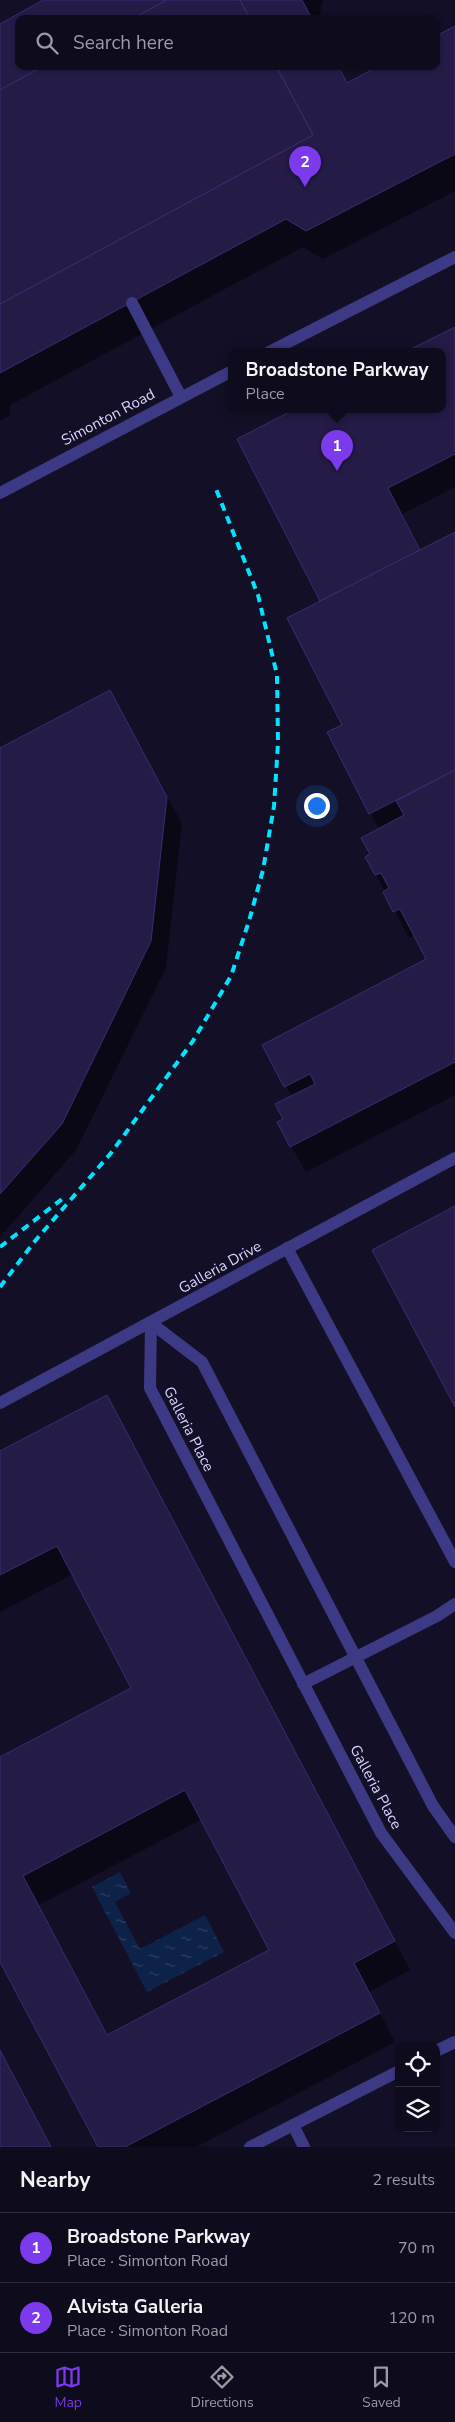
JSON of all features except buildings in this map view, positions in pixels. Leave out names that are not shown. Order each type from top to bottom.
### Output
[{"type":"street","points":[[277,348],[455,257]]},
{"type":"street","points":[[132,303],[181,397]]},
{"type":"street","name":"Simonton Road","points":[[0,493],[228,373]]},
{"type":"street","name":"Galleria Drive","points":[[0,1403],[455,1158]]},
{"type":"street","points":[[288,1248],[455,1562]]},
{"type":"street","points":[[150,1323],[202,1362],[433,1806],[455,1837]]},
{"type":"street","name":"Galleria Place","points":[[150,1323],[150,1388],[380,1832],[455,1933]]},
{"type":"street","points":[[303,1684],[437,1616],[455,1604]]},
{"type":"street","points":[[440,2049],[455,2042]]},
{"type":"street","points":[[250,2147],[395,2073]]},
{"type":"street","points":[[293,2125],[304,2147]]},
{"type":"water","points":[[120,1872],[131,1893],[115,1902],[140,1949],[205,1915],[224,1952],[147,1992],[92,1887]]},
{"type":"railway","points":[[0,1287],[35,1241],[111,1153],[193,1041],[231,976],[263,870],[274,806],[278,743],[277,675],[258,595],[216,489]]},
{"type":"railway","points":[[0,1247],[66,1196]]},
{"type":"place","name":"Alvista Galleria","points":[[305,187]]},
{"type":"place","name":"Broadstone Parkway","points":[[337,471]]}]
